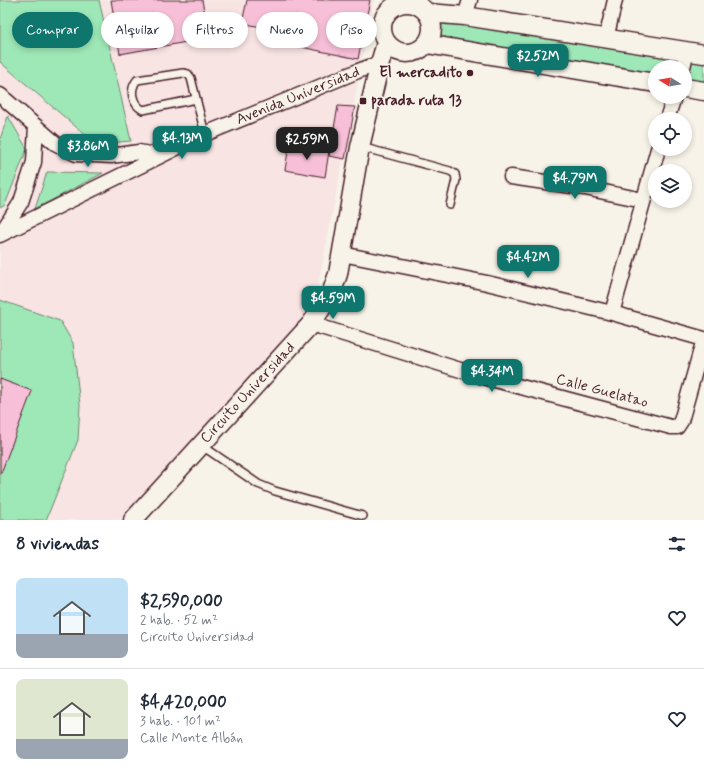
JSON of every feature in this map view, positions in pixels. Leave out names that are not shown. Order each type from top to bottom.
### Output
[{"type":"street","points":[[606,39],[615,0]]},
{"type":"street","points":[[407,1],[416,3],[428,13],[432,21],[433,29],[431,37],[427,44],[418,51],[406,54],[395,51],[386,43],[381,28],[386,12],[392,7],[407,1]]},
{"type":"street","points":[[428,13],[467,8],[691,57]]},
{"type":"street","name":"Circuito Universidad","points":[[133,520],[200,444],[311,324],[331,294],[338,274],[342,254],[360,147],[386,43]]},
{"type":"street","points":[[427,44],[648,82]]},
{"type":"street","name":"Avenida Universidad","points":[[0,235],[205,134],[380,63]]},
{"type":"street","points":[[692,89],[704,91]]},
{"type":"street","points":[[0,95],[56,143],[76,154],[111,156],[139,152],[160,156]]},
{"type":"street","points":[[0,235],[21,202],[34,162],[36,126]]},
{"type":"street","points":[[612,312],[656,156]]},
{"type":"street","points":[[511,177],[585,188],[643,200]]},
{"type":"street","points":[[342,254],[487,283],[612,312],[704,339]]},
{"type":"street","name":"Calle Guelatao","points":[[311,324],[480,376],[671,427],[677,427],[681,421],[704,339]]},
{"type":"lane","points":[[196,100],[143,110],[137,106],[133,97],[133,85],[137,80],[183,73],[188,74],[191,78],[205,134]]},
{"type":"lane","points":[[360,147],[450,171],[455,174],[456,180],[450,205]]},
{"type":"lane","points":[[200,444],[258,484],[275,491],[363,516]]},
{"type":"shaded area","points":[[0,0],[374,0],[372,12],[326,12],[326,48],[365,48],[315,301],[309,312],[125,520],[0,520]]},
{"type":"green space","points":[[0,0],[99,0],[102,12],[101,48],[110,48],[131,141],[96,144],[0,62]]},
{"type":"green space","points":[[440,19],[677,58],[676,60],[648,60],[648,74],[437,41]]},
{"type":"green space","points":[[693,56],[704,58],[704,84],[692,82],[692,60]]},
{"type":"green space","points":[[8,116],[27,149],[5,205],[0,208],[0,139]]},
{"type":"green space","points":[[47,172],[103,173],[35,209]]},
{"type":"green space","points":[[0,300],[60,321],[73,343],[80,405],[78,440],[46,520],[0,520]]},
{"type":"building","points":[[111,0],[202,0],[204,12],[182,12],[182,43],[174,44],[174,12],[113,12]]},
{"type":"building","points":[[247,0],[370,0],[368,12],[326,12],[326,48],[360,48],[358,59],[306,48],[318,48],[318,12],[256,12],[256,26],[248,24],[248,12],[244,12]]},
{"type":"building","points":[[119,48],[153,48],[120,54]]},
{"type":"building","points":[[338,106],[355,107],[345,159],[329,156]]},
{"type":"building","points":[[289,145],[329,151],[325,177],[285,170]]},
{"type":"building","points":[[0,379],[32,391],[1,473],[0,473]]},
{"type":"place","name":"El mercadito","points":[[470,73]]},
{"type":"place","name":"parada ruta 13","points":[[363,101]]}]
